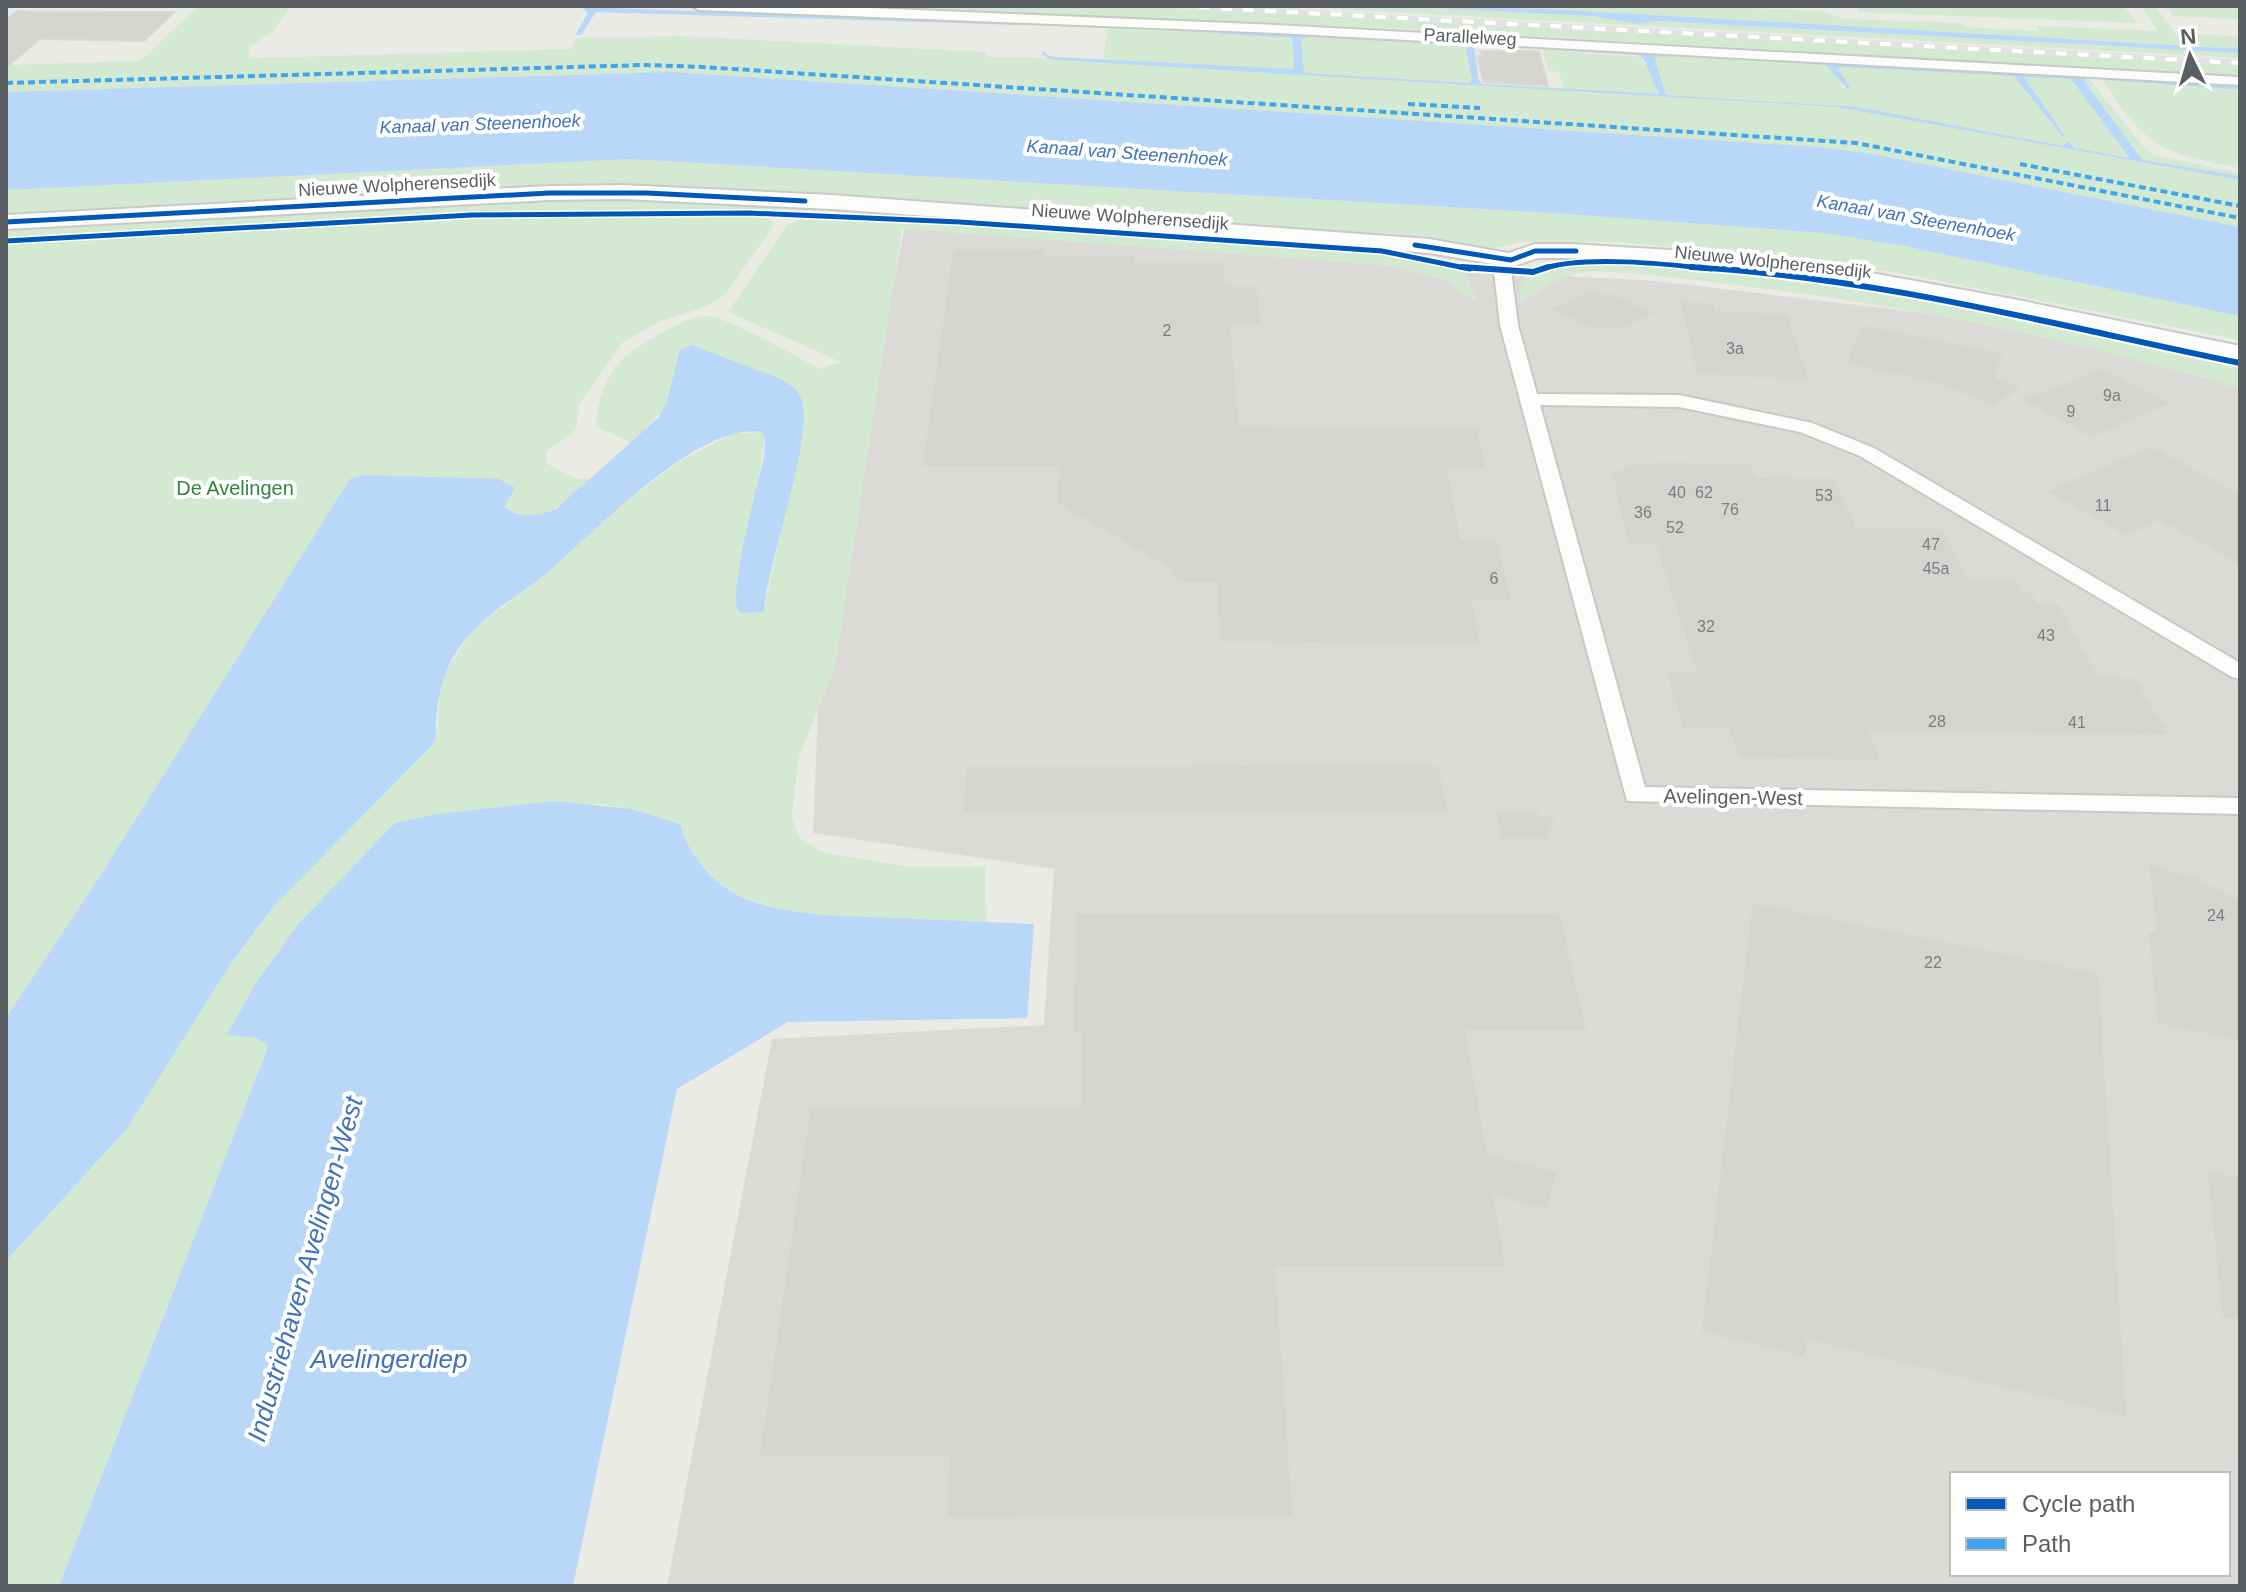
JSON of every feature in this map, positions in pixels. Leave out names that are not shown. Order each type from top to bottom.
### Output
[{"type":"street","name":"Parallelweg","points":[[699,6],[1006,16],[1481,38],[2240,81]]},
{"type":"street","name":"Nieuwe Wolpherensedijk","points":[[6,222],[549,193],[623,192],[832,202],[1429,246],[1506,266],[1535,251],[1688,258],[1855,277],[2013,306],[2240,354]]},
{"type":"street","name":"Avelingen-West","points":[[1506,266],[1509,325],[1635,795],[2240,806]]},
{"type":"street","points":[[1528,399],[1679,401],[1805,427],[1867,452],[2240,672]]},
{"type":"shaded area","points":[[905,226],[1465,271],[1657,281],[1998,322],[2240,373],[2240,1586],[667,1586],[772,1039],[1044,1025],[1054,869],[813,833],[821,639]]},
{"type":"green space","points":[[198,6],[291,6],[273,31],[250,47],[248,56],[257,58],[571,49],[576,38],[682,36],[986,52],[988,57],[1046,58],[1837,107],[2240,180],[2240,227],[1873,154],[1819,147],[672,72],[6,92],[6,65],[140,61]]},
{"type":"green space","points":[[842,6],[1200,6],[2240,62],[2240,76],[1391,28]]},
{"type":"green space","points":[[1280,6],[1399,6],[1575,14],[1638,24],[1658,21],[2240,53],[2240,58]]},
{"type":"green space","points":[[1489,6],[1693,6],[1822,11],[1846,19],[1961,23],[1964,27],[2039,31],[2037,26],[2158,31],[2141,6],[2155,6],[2176,34],[2240,36],[2240,49]]},
{"type":"green space","points":[[1856,6],[2124,6],[2136,23],[1859,12]]},
{"type":"green space","points":[[2166,6],[2240,6],[2240,19],[2173,16]]},
{"type":"green space","points":[[1108,28],[1181,32],[1185,29],[1224,29],[1222,34],[1292,38],[1294,70],[1103,60]]},
{"type":"green space","points":[[1301,39],[1465,45],[1472,80],[1469,83],[1304,73]]},
{"type":"green space","points":[[1542,49],[1641,57],[1660,94],[1564,89],[1559,72],[1548,71]]},
{"type":"green space","points":[[1646,53],[1826,65],[1831,67],[1844,88],[1850,87],[1838,68],[1841,67],[2014,76],[2062,136],[2024,77],[2071,79],[2131,157],[2078,149],[2070,142],[2063,146],[1857,107],[1663,95]]},
{"type":"green space","points":[[2089,79],[2143,146],[2154,155],[2240,173],[2240,176],[2142,160],[2085,82]]},
{"type":"green space","points":[[2103,80],[2240,90],[2240,168],[2192,158],[2159,144],[2131,120]]},
{"type":"green space","points":[[630,159],[1567,214],[1823,233],[1904,246],[2240,316],[2240,340],[1908,275],[1810,259],[1618,242],[1520,242],[1495,248],[1422,236],[684,190],[6,217],[6,190]]},
{"type":"green space","points":[[587,195],[779,207],[777,211],[536,210],[6,238],[6,225]]},
{"type":"green space","name":"De Avelingen","points":[[753,214],[772,221],[772,228],[726,293],[708,306],[659,322],[623,342],[578,406],[577,427],[571,435],[546,451],[546,463],[577,479],[591,479],[552,510],[541,514],[517,514],[505,508],[6,1074],[6,244],[539,216],[692,218]]},
{"type":"green space","points":[[830,214],[1121,232],[1426,257],[1466,265],[1466,276],[1478,303],[1444,280],[1393,266],[902,229],[835,668],[799,757],[792,816],[799,838],[825,853],[911,867],[985,867],[986,922],[848,918],[810,914],[745,898],[707,872],[691,849],[680,824],[631,809],[599,804],[395,823],[352,869],[256,1038],[266,1041],[267,1050],[59,1586],[6,1586],[6,1261],[122,1135],[231,963],[273,907],[437,735],[440,690],[448,668],[473,629],[541,578],[628,500],[678,462],[732,434],[762,432],[765,440],[754,504],[765,604],[801,440],[791,386],[692,345],[680,350],[665,407],[632,443],[597,427],[597,409],[608,380],[628,354],[667,330],[698,317],[708,316],[732,324],[819,369],[841,362],[728,312],[787,225],[805,217]]},
{"type":"green space","points":[[1581,262],[1678,267],[1832,282],[1942,301],[2240,363],[2240,389],[2118,355],[1994,327],[1807,294],[1687,279],[1582,272],[1554,282],[1520,304],[1520,287],[1526,276]]},
{"type":"water","points":[[1399,6],[1547,9],[2240,49],[2240,53],[1658,21],[1638,24],[1592,16]]},
{"type":"water","points":[[582,8],[1185,30],[596,12],[581,35],[575,35],[588,13]]},
{"type":"water","points":[[1221,30],[1495,43],[1496,47],[1474,47],[1479,81],[1483,84],[1659,94],[1643,58],[1637,55],[1510,47],[1510,44],[1698,55],[1654,57],[1666,95],[1857,107],[2063,146],[2068,141],[2075,148],[2130,158],[2071,79],[2024,77],[2065,136],[2062,136],[2014,76],[1841,67],[1838,69],[1850,86],[1847,89],[1826,65],[1716,57],[2078,76],[2086,78],[2085,82],[2142,160],[2240,176],[2240,180],[1837,107],[1122,64],[1049,59],[1042,54],[1044,51],[1056,57],[1294,69],[1292,38],[1222,34]],"holes":[[[1301,39],[1465,45],[1472,80],[1469,83],[1304,73]]]},
{"type":"water","name":"Kanaal van Steenenhoek","points":[[672,72],[1819,147],[1873,154],[2240,227],[2240,316],[1904,246],[1823,233],[1567,214],[630,159],[6,190],[6,92]]},
{"type":"water","points":[[2106,80],[2240,85],[2240,90]]},
{"type":"water","points":[[692,345],[781,380],[794,388],[801,398],[804,415],[802,439],[764,612],[740,613],[737,587],[765,440],[762,432],[736,433],[707,444],[676,462],[616,510],[543,576],[475,628],[448,667],[442,684],[433,744],[273,907],[231,963],[126,1130],[6,1261],[6,1018],[97,881],[350,479],[364,475],[499,479],[515,488],[504,507],[510,511],[530,516],[556,509],[658,418],[667,401],[680,350]]},
{"type":"water","name":"Avelingerdiep","points":[[554,801],[631,809],[680,824],[689,847],[712,876],[731,891],[760,904],[835,916],[1034,924],[1027,1018],[788,1022],[677,1089],[573,1586],[59,1586],[267,1050],[267,1044],[256,1038],[227,1035],[256,983],[300,922],[395,823],[438,814]]},
{"type":"building","points":[[17,11],[175,12],[144,41],[40,39],[6,68],[6,19]]},
{"type":"building","points":[[1480,51],[1539,51],[1548,86],[1483,82],[1477,56],[1482,56]]},
{"type":"building","points":[[953,248],[1044,249],[1044,255],[1134,255],[1134,262],[1224,262],[1226,286],[1257,286],[1261,325],[1231,325],[1239,426],[1478,428],[1487,469],[1448,469],[1461,540],[1498,540],[1512,601],[1473,601],[1481,645],[1219,642],[1217,583],[1185,583],[1171,576],[1171,569],[1056,503],[1059,467],[922,467]]},
{"type":"building","points":[[1584,293],[1614,294],[1655,313],[1622,329],[1590,328],[1550,309]]},
{"type":"building","points":[[1679,301],[1714,303],[1716,310],[1787,313],[1809,380],[1697,375]]},
{"type":"building","points":[[1862,325],[2003,353],[1996,377],[2022,388],[1993,406],[1946,386],[1846,364]]},
{"type":"building","points":[[2103,368],[2172,403],[2091,438],[2021,400]]},
{"type":"building","points":[[2151,446],[2240,493],[2240,565],[2159,521],[2126,536],[2046,491]]},
{"type":"building","points":[[1751,463],[1757,477],[1834,478],[1856,527],[1943,528],[1969,580],[2014,580],[2020,591],[2031,591],[2038,603],[2058,603],[2099,677],[2136,678],[2169,735],[1870,732],[1881,761],[1738,758],[1729,729],[1682,728],[1666,671],[1696,671],[1655,544],[1629,544],[1614,491],[1617,491],[1612,475],[1630,464]]},
{"type":"building","points":[[1439,765],[1448,812],[963,813],[966,766]]},
{"type":"building","points":[[1538,810],[1540,816],[1557,815],[1545,839],[1501,840],[1495,811]]},
{"type":"building","points":[[2148,862],[2179,874],[2198,877],[2201,883],[2223,889],[2225,893],[2240,899],[2240,1041],[2157,1024],[2148,932],[2156,931]]},
{"type":"building","points":[[1752,902],[2099,973],[2127,1418],[1807,1340],[1806,1358],[1701,1332]]},
{"type":"building","points":[[1076,913],[1560,913],[1587,1031],[1466,1031],[1487,1153],[1557,1172],[1548,1210],[1494,1196],[1506,1267],[1276,1267],[1293,1517],[946,1518],[949,1457],[759,1457],[810,1108],[1080,1108],[1081,1033],[1073,1033]]},
{"type":"building","points":[[2207,1170],[2240,1177],[2240,1318],[2222,1319]]},
{"type":"railway","points":[[1177,6],[2240,63]]},
{"type":"marked path","points":[[6,83],[644,65],[703,67],[1856,143],[2240,218]]},
{"type":"marked path","points":[[1408,104],[1480,108]]},
{"type":"marked path","points":[[2020,164],[2240,206]]},
{"type":"cycle path","points":[[6,222],[549,193],[647,193],[805,201]]},
{"type":"cycle path","points":[[6,241],[339,221],[538,213],[749,213],[960,222],[1382,251],[1471,269],[1533,272],[1556,264],[1588,262],[1696,267],[1828,282],[1949,303],[2240,363]]},
{"type":"cycle path","points":[[1415,245],[1511,260],[1535,251],[1576,251]]},
{"type":"water label","name":"Industriehaven Avelingen-West","points":[[305,1269]]}]
